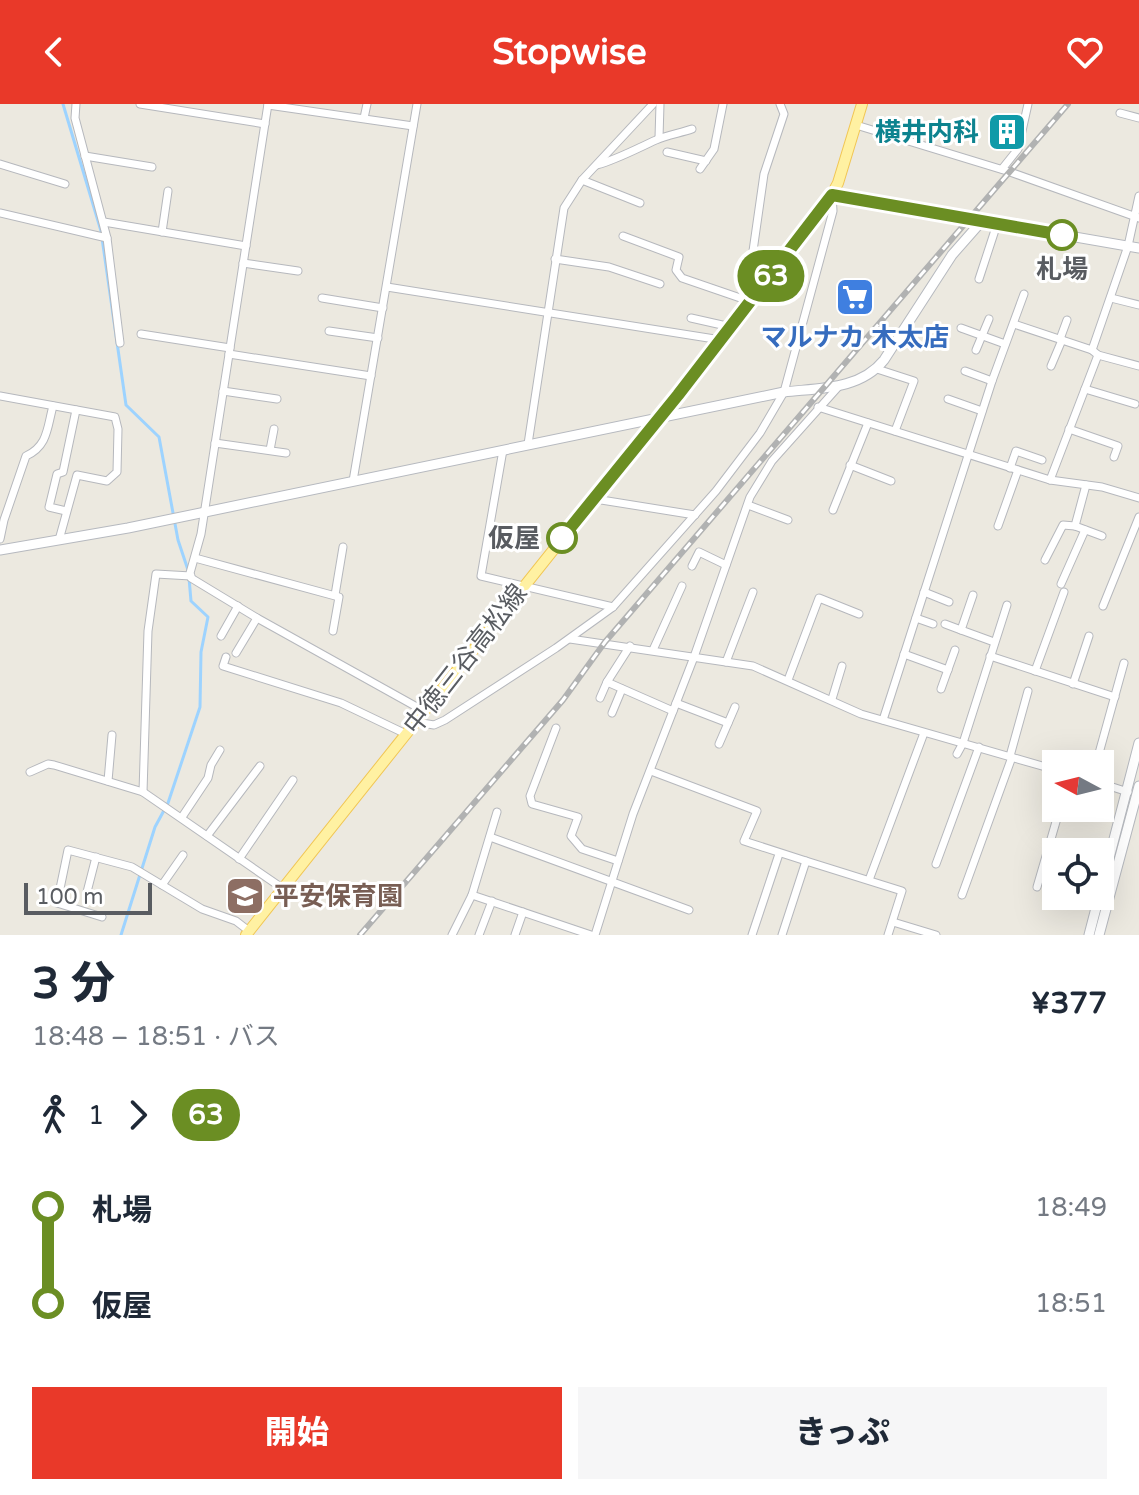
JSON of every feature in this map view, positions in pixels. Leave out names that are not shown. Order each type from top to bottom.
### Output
[{"type":"main road","name":"中徳三谷高松線","points":[[248,933],[721,340],[748,300],[832,195],[862,104]]},
{"type":"street","points":[[76,104],[74,112],[107,238],[120,343]]},
{"type":"street","points":[[140,104],[265,124]]},
{"type":"street","points":[[364,118],[367,104]]},
{"type":"street","points":[[353,481],[417,104]]},
{"type":"street","points":[[528,444],[564,208],[582,180],[653,104]]},
{"type":"street","points":[[659,138],[660,104]]},
{"type":"street","points":[[667,152],[703,165],[714,149],[723,104]]},
{"type":"street","points":[[623,236],[679,257],[676,270],[682,278],[748,300],[764,174],[784,114],[780,104]]},
{"type":"street","points":[[1002,169],[1018,149],[1028,104]]},
{"type":"street","points":[[191,576],[204,512],[268,105],[413,126]]},
{"type":"street","points":[[1120,113],[1139,118]]},
{"type":"street","points":[[856,125],[1002,169],[1136,217]]},
{"type":"street","points":[[595,166],[617,159],[659,138],[692,129]]},
{"type":"street","points":[[85,156],[152,167]]},
{"type":"street","points":[[0,164],[65,184]]},
{"type":"street","points":[[582,180],[640,203]]},
{"type":"street","points":[[162,232],[168,191]]},
{"type":"street","points":[[416,722],[434,725],[445,720],[570,639],[613,607],[695,515],[760,433],[784,392],[833,211],[832,195],[1139,248]]},
{"type":"street","points":[[1050,480],[1085,389],[1128,246],[1139,196]]},
{"type":"street","points":[[0,213],[107,238]]},
{"type":"street","points":[[104,222],[246,246]]},
{"type":"street","points":[[0,550],[204,512],[784,392],[839,386],[861,380],[877,369],[952,255],[981,222]]},
{"type":"street","points":[[979,279],[997,224]]},
{"type":"street","points":[[555,259],[609,267],[660,284]]},
{"type":"street","points":[[243,263],[298,271]]},
{"type":"street","points":[[387,287],[721,340]]},
{"type":"street","points":[[883,720],[982,411],[1024,294]]},
{"type":"street","points":[[322,298],[383,308]]},
{"type":"street","points":[[1111,298],[1139,305]]},
{"type":"street","points":[[691,318],[731,327]]},
{"type":"street","points":[[976,350],[989,319]]},
{"type":"street","points":[[1051,366],[1067,320]]},
{"type":"street","points":[[1014,324],[1139,366]]},
{"type":"street","points":[[961,328],[1005,344]]},
{"type":"street","points":[[329,331],[378,338]]},
{"type":"street","points":[[141,334],[371,376]]},
{"type":"street","points":[[877,369],[914,381],[895,431]]},
{"type":"street","points":[[965,371],[992,381]]},
{"type":"street","points":[[472,895],[593,935],[633,814],[694,657],[748,505],[772,461],[839,386]]},
{"type":"street","points":[[1085,389],[1135,404]]},
{"type":"street","points":[[223,391],[277,399]]},
{"type":"street","points":[[0,396],[115,417],[118,429],[117,472],[107,481],[63,472],[57,474],[49,507],[66,511]]},
{"type":"street","points":[[948,399],[982,411]]},
{"type":"street","points":[[0,539],[26,456],[38,450],[43,442],[53,406]]},
{"type":"street","points":[[818,407],[919,440]]},
{"type":"street","points":[[63,472],[76,410]]},
{"type":"street","points":[[866,422],[1050,480],[1137,497],[1139,487]]},
{"type":"street","points":[[833,510],[866,422]]},
{"type":"street","points":[[270,450],[274,429]]},
{"type":"street","points":[[1069,429],[1118,446],[1114,457]]},
{"type":"street","points":[[215,443],[286,453]]},
{"type":"street","points":[[503,450],[481,576],[613,607]]},
{"type":"street","points":[[998,526],[1016,451],[1042,460]]},
{"type":"street","points":[[850,465],[891,481]]},
{"type":"street","points":[[59,540],[77,475]]},
{"type":"street","points":[[1075,526],[1086,485]]},
{"type":"street","points":[[595,499],[695,515]]},
{"type":"street","points":[[748,505],[788,520]]},
{"type":"street","points":[[1103,606],[1139,517]]},
{"type":"street","points":[[1045,560],[1063,525],[1102,536]]},
{"type":"street","points":[[1035,671],[1085,530]]},
{"type":"street","points":[[335,595],[343,547]]},
{"type":"street","points":[[692,566],[699,552],[726,565]]},
{"type":"street","points":[[195,558],[339,597],[333,631]]},
{"type":"street","points":[[143,792],[148,631],[156,574],[191,576],[257,618],[424,711]]},
{"type":"street","points":[[653,650],[682,586]]},
{"type":"street","points":[[726,662],[753,592]]},
{"type":"street","points":[[924,592],[949,602]]},
{"type":"street","points":[[961,630],[973,595]]},
{"type":"street","points":[[788,680],[819,598],[859,614]]},
{"type":"street","points":[[957,754],[1007,605]]},
{"type":"street","points":[[221,636],[238,606]]},
{"type":"street","points":[[236,653],[257,618]]},
{"type":"street","points":[[916,618],[933,624]]},
{"type":"street","points":[[945,624],[994,642]]},
{"type":"street","points":[[1073,684],[1089,636]]},
{"type":"street","points":[[570,639],[753,666],[861,714],[1042,766]]},
{"type":"street","points":[[600,698],[630,646]]},
{"type":"street","points":[[941,689],[955,650]]},
{"type":"street","points":[[904,654],[948,670]]},
{"type":"street","points":[[990,656],[1115,697]]},
{"type":"street","points":[[226,657],[223,666],[341,703],[406,734]]},
{"type":"street","points":[[1100,750],[1124,663]]},
{"type":"street","points":[[832,699],[842,666]]},
{"type":"street","points":[[607,682],[673,711]]},
{"type":"street","points":[[612,713],[622,689]]},
{"type":"street","points":[[962,895],[1011,756],[1028,691]]},
{"type":"street","points":[[676,703],[728,723]]},
{"type":"street","points":[[719,744],[735,707]]},
{"type":"street","points":[[556,728],[530,796],[532,804],[578,817],[571,836],[582,849],[618,861]]},
{"type":"street","points":[[869,880],[924,733]]},
{"type":"street","points":[[108,781],[112,735]]},
{"type":"street","points":[[1099,935],[1135,792],[1139,743]]},
{"type":"street","points":[[936,864],[979,747]]},
{"type":"street","points":[[182,817],[208,778],[220,750]]},
{"type":"street","points":[[30,772],[48,764],[143,792],[282,888]]},
{"type":"street","points":[[207,836],[260,766]]},
{"type":"street","points":[[651,771],[757,811],[744,841],[902,891],[888,935]]},
{"type":"street","points":[[239,859],[293,780]]},
{"type":"street","points":[[1114,787],[1135,792]]},
{"type":"street","points":[[1089,935],[1135,792]]},
{"type":"street","points":[[452,935],[472,895],[497,812]]},
{"type":"street","points":[[1037,887],[1056,822]]},
{"type":"street","points":[[490,837],[689,910]]},
{"type":"street","points":[[102,917],[57,903],[68,850],[141,872],[202,909],[236,921],[248,933]]},
{"type":"street","points":[[752,935],[779,854]]},
{"type":"street","points":[[162,885],[183,855]]},
{"type":"street","points":[[87,892],[96,857]]},
{"type":"street","points":[[782,935],[806,861]]},
{"type":"street","points":[[479,935],[492,901]]},
{"type":"street","points":[[515,935],[523,912]]},
{"type":"street","points":[[893,922],[936,935]]},
{"type":"waterway","points":[[63,104],[101,231],[126,405],[159,437],[178,540],[188,570]]},
{"type":"waterway","points":[[121,935],[155,827],[168,803],[200,707],[201,652],[208,617],[191,601],[189,578]]},
{"type":"railway","points":[[360,935],[563,700],[605,642],[1068,104]]},
{"type":"bus line","name":"63","points":[[562,538],[644,439],[832,195],[1062,235]]},
{"type":"place","name":"横井内科","points":[[1007,132]]},
{"type":"place","name":"札場","points":[[1062,235]]},
{"type":"place","name":"マルナカ 木太店","points":[[855,297]]},
{"type":"place","name":"仮屋","points":[[562,538]]},
{"type":"place","name":"平安保育園","points":[[245,896]]}]
